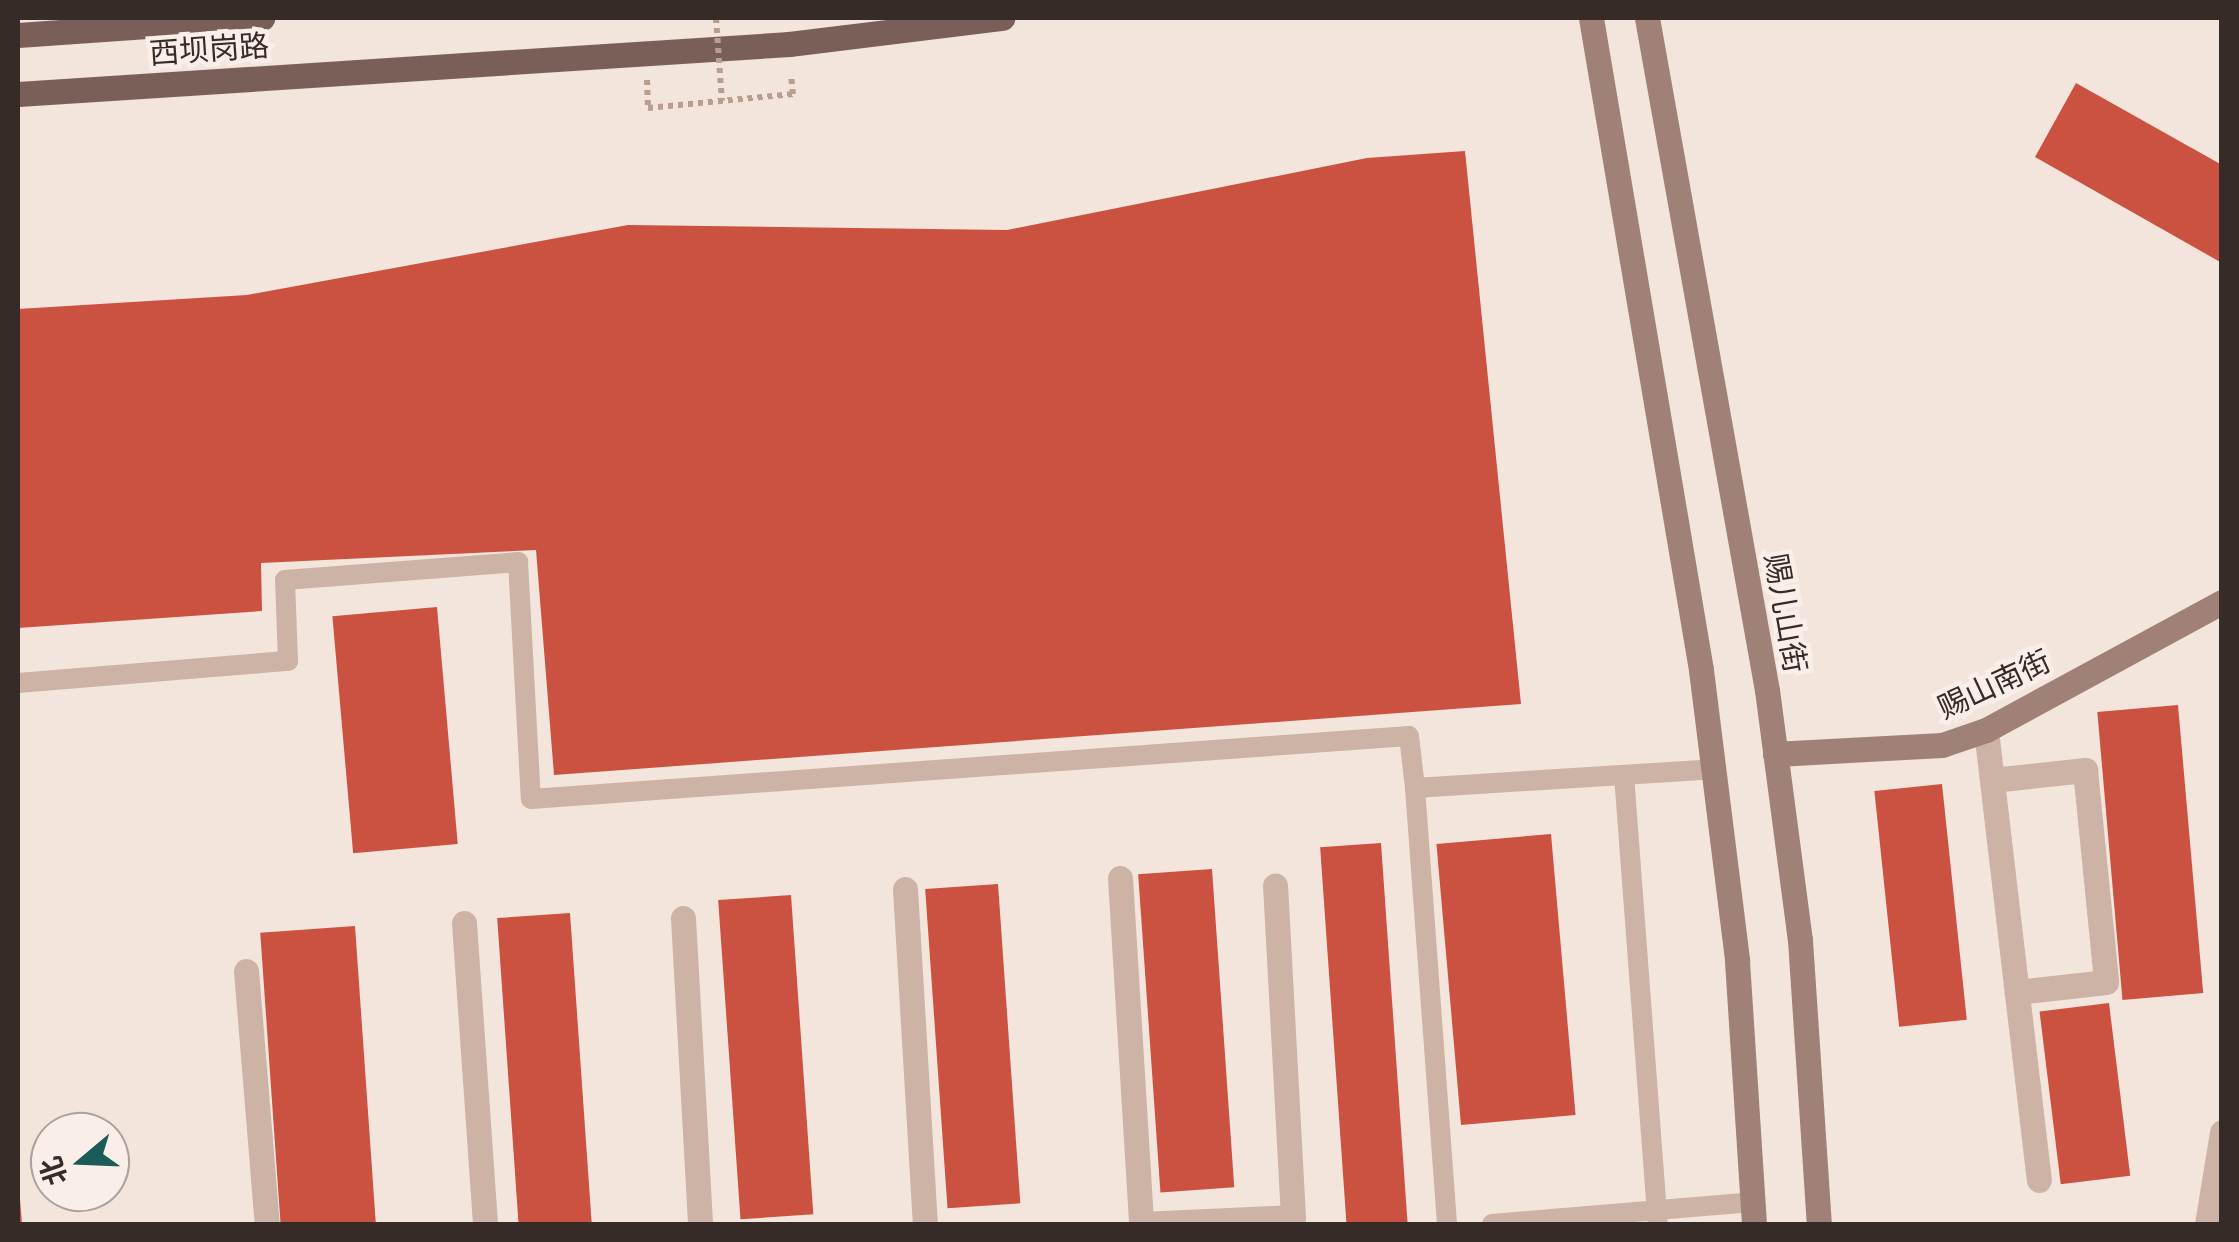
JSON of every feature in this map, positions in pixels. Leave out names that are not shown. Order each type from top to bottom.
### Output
[{"type":"main road","name":"西坝岗路","points":[[18,34],[262,18]]},
{"type":"main road","name":"西坝岗路","points":[[18,94],[788,44],[1002,18]]},
{"type":"main road","points":[[1591,18],[1701,670],[1737,961],[1753,1213]]},
{"type":"main road","name":"赐儿山街","points":[[1647,18],[1775,754],[1800,940],[1818,1224]]},
{"type":"main road","name":"赐山南街","points":[[1775,754],[1942,746],[1986,730],[2222,602]]},
{"type":"street","points":[[1986,730],[2039,1180]]},
{"type":"street","points":[[1992,780],[2085,770],[2106,982],[2017,992]]},
{"type":"street","points":[[1120,878],[1141,1224],[1294,1220],[1275,886]]},
{"type":"street","points":[[905,889],[925,1224]]},
{"type":"street","points":[[683,918],[700,1224]]},
{"type":"street","points":[[464,922],[485,1224]]},
{"type":"street","points":[[246,971],[267,1224]]},
{"type":"street","points":[[2206,1224],[2222,1132]]},
{"type":"lane","points":[[18,683],[288,660],[284,580],[518,562],[531,800],[1409,736],[1446,1224]]},
{"type":"lane","points":[[1414,788],[1713,769]]},
{"type":"lane","points":[[1624,775],[1657,1218]]},
{"type":"lane","points":[[1492,1224],[1753,1213]]},
{"type":"path","points":[[716,18],[722,100]]},
{"type":"path","points":[[648,108],[793,94]]},
{"type":"building","points":[[2076,83],[2222,165],[2222,263],[2035,157]]},
{"type":"building","points":[[1465,151],[1521,704],[554,775],[536,550],[261,563],[262,611],[18,628],[18,309],[247,295],[628,225],[1007,230],[1367,158]]},
{"type":"building","points":[[437,607],[458,844],[353,853],[332,616]]},
{"type":"building","points":[[2178,705],[2203,993],[2122,1000],[2097,712]]},
{"type":"building","points":[[1942,784],[1967,1020],[1899,1027],[1874,791]]},
{"type":"building","points":[[1551,834],[1576,1115],[1461,1125],[1436,844]]},
{"type":"building","points":[[1381,843],[1408,1224],[1346,1224],[1320,847]]},
{"type":"building","points":[[1212,869],[1234,1187],[1160,1192],[1138,874]]},
{"type":"building","points":[[998,884],[1020,1203],[947,1208],[925,889]]},
{"type":"building","points":[[791,895],[813,1214],[740,1219],[718,900]]},
{"type":"building","points":[[570,913],[592,1224],[519,1224],[497,918]]},
{"type":"building","points":[[355,926],[376,1224],[281,1224],[260,933]]},
{"type":"building","points":[[2109,1003],[2130,1176],[2061,1184],[2040,1012]]},
{"type":"building","points":[[18,1200],[22,1224],[18,1224]]}]
